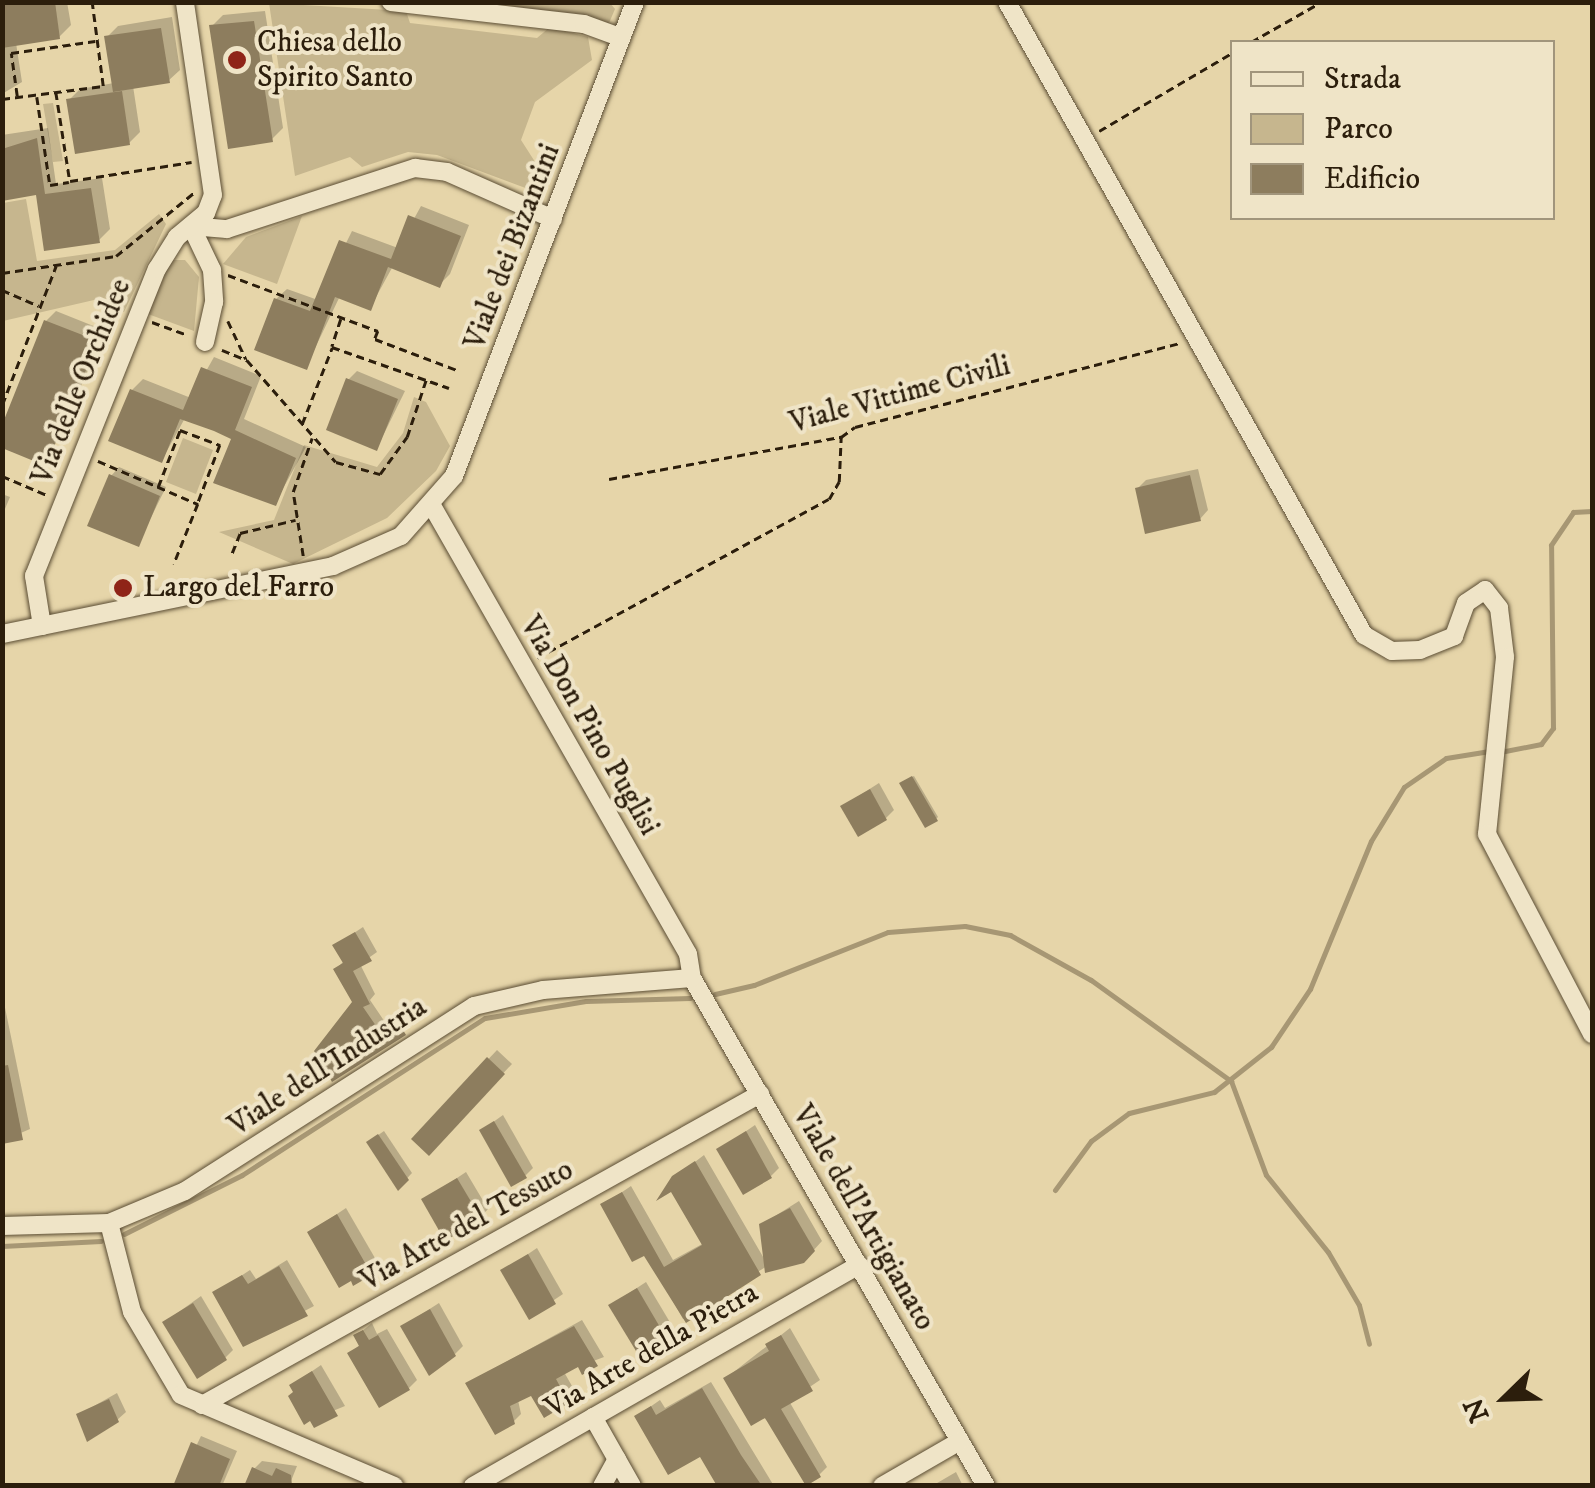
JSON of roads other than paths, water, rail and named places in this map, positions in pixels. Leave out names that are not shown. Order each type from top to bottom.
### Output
[{"type":"street","name":"Via delle Orchidee","points":[[42,626],[34,576],[63,502],[157,269],[214,195],[184,2]]},
{"type":"street","points":[[391,2],[584,24],[622,38]]},
{"type":"street","name":"Viale dei Bizantini","points":[[2,634],[306,572],[401,536],[454,476],[635,2]]},
{"type":"street","points":[[1008,2],[1364,635],[1392,651],[1420,650],[1454,636],[1466,603],[1485,590],[1499,608],[1505,658],[1487,834],[1592,1034]]},
{"type":"street","points":[[190,226],[226,229],[415,168],[447,172],[553,220]]},
{"type":"street","points":[[190,226],[212,270],[214,302],[206,342]]},
{"type":"street","name":"Via Don Pino Puglisi","points":[[430,504],[688,954],[692,978]]},
{"type":"street","name":"Viale dell'Artigianato","points":[[692,978],[986,1486]]},
{"type":"street","name":"Viale dell'Industria","points":[[2,1226],[109,1224],[185,1191],[474,1006],[543,990],[692,978]]},
{"type":"street","name":"Via Arte del Tessuto","points":[[202,1406],[760,1094]]},
{"type":"street","points":[[109,1224],[132,1312],[169,1380],[202,1406],[394,1486]]},
{"type":"street","name":"Via Arte della Pietra","points":[[473,1486],[859,1266]]},
{"type":"street","points":[[593,1417],[632,1486]]},
{"type":"street","points":[[882,1486],[960,1441]]},
{"type":"street","points":[[602,1486],[616,1459]]},
{"type":"waterway","points":[[1500,752],[1541,744],[1553,728],[1551,545],[1573,512],[1592,511]]},
{"type":"waterway","points":[[1055,1190],[1091,1141],[1129,1113],[1214,1092],[1271,1047],[1310,989],[1371,841],[1404,787],[1446,758],[1489,751]]},
{"type":"waterway","points":[[715,994],[754,985],[888,932],[965,926],[1010,935],[1091,980],[1231,1081],[1266,1175],[1328,1252],[1359,1305],[1369,1344]]},
{"type":"waterway","points":[[124,1234],[242,1175],[485,1018],[586,1001],[690,998]]},
{"type":"waterway","points":[[2,1246],[101,1241]]},
{"type":"place","name":"Chiesa dello Spirito Santo","points":[[237,60]]},
{"type":"place","name":"Largo del Farro","points":[[123,588]]}]
